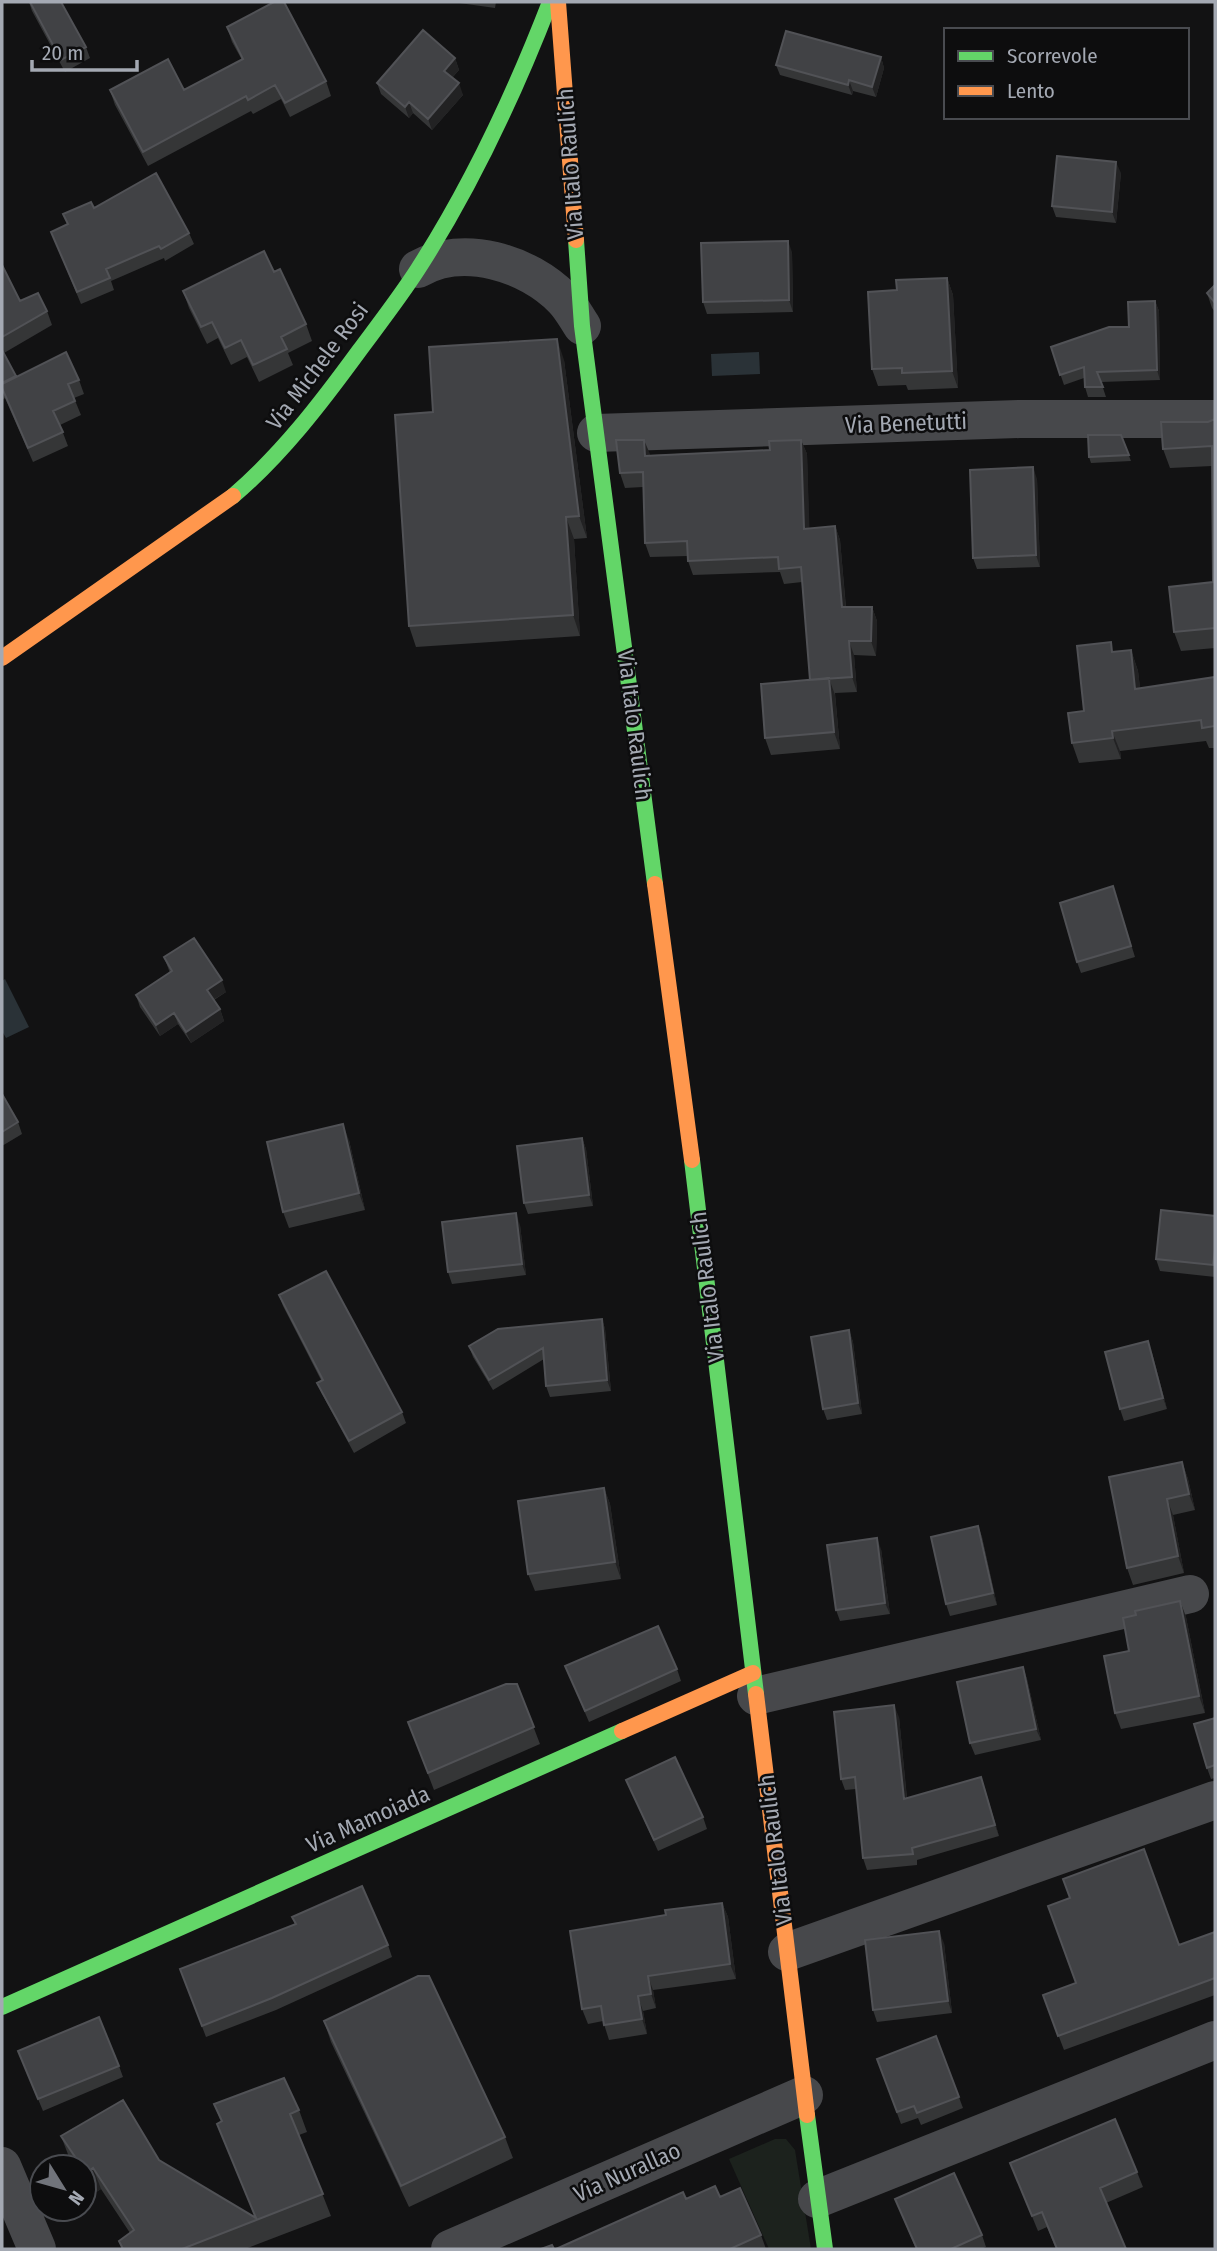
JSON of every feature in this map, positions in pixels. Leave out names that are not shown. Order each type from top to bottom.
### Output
[{"type":"street","name":"Via Michele Rosi","points":[[2,657],[189,529],[251,482],[319,406],[418,269],[467,185],[507,106],[550,2]]},
{"type":"street","name":"Via Italo Raulich","points":[[558,2],[582,326],[695,1186],[804,2095],[825,2249]]},
{"type":"street","name":"Via Italo Raulich","points":[[418,269],[432,261],[450,258],[471,258],[510,265],[552,289],[572,310],[582,326]]},
{"type":"street","name":"Via Benetutti","points":[[596,433],[1020,419],[1215,419]]},
{"type":"street","points":[[755,1684],[1191,1594]]},
{"type":"street","name":"Via Mamoiada","points":[[2,2007],[755,1684]]},
{"type":"street","points":[[787,1952],[1215,1800]]},
{"type":"street","points":[[817,2199],[1215,2040]]},
{"type":"street","name":"Via Nurallao","points":[[450,2249],[804,2095]]},
{"type":"street","points":[[2,2165],[37,2249]]},
{"type":"shaded area","points":[[759,352],[760,374],[712,376],[711,354]]},
{"type":"shaded area","points":[[5,979],[29,1027],[6,1038],[2,1031],[2,981]]},
{"type":"shaded area","points":[[775,2139],[786,2139],[795,2150],[811,2249],[769,2249],[729,2159]]},
{"type":"building","points":[[30,2],[61,2],[86,47],[61,60]]},
{"type":"building","points":[[274,2],[284,2],[326,81],[285,103],[275,85],[248,100],[246,96],[143,152],[110,90],[168,59],[184,90],[243,59],[227,27]]},
{"type":"building","points":[[423,30],[455,58],[444,71],[459,83],[428,119],[409,102],[405,107],[377,83]]},
{"type":"building","points":[[786,31],[881,57],[872,87],[849,80],[848,85],[776,65]]},
{"type":"building","points":[[1057,156],[1116,162],[1112,212],[1052,206]]},
{"type":"building","points":[[156,173],[189,233],[161,249],[159,246],[106,269],[110,278],[77,292],[51,232],[68,224],[63,214],[91,202],[94,208]]},
{"type":"building","points":[[788,241],[789,300],[703,302],[701,243]]},
{"type":"building","points":[[264,251],[274,272],[280,269],[306,324],[281,337],[287,349],[253,365],[241,340],[225,348],[212,322],[201,327],[183,291]]},
{"type":"building","points":[[2,265],[20,301],[38,293],[47,311],[2,337]]},
{"type":"building","points":[[947,278],[952,371],[902,373],[902,368],[872,369],[868,292],[897,290],[896,280]]},
{"type":"building","points":[[1215,285],[1215,303],[1207,293]]},
{"type":"building","points":[[1155,301],[1157,370],[1097,372],[1103,387],[1085,387],[1084,367],[1060,375],[1051,347],[1109,327],[1129,327],[1128,302]]},
{"type":"building","points":[[557,339],[579,516],[566,517],[573,615],[409,626],[395,415],[433,412],[429,347]]},
{"type":"building","points":[[2,350],[16,376],[2,383]]},
{"type":"building","points":[[66,352],[79,380],[68,384],[75,401],[53,411],[63,432],[28,448],[2,384]]},
{"type":"building","points":[[1215,419],[1215,628],[1174,632],[1169,587],[1213,582],[1212,446],[1163,449],[1161,422],[1208,422]]},
{"type":"building","points":[[1088,435],[1121,435],[1129,455],[1089,457]]},
{"type":"building","points":[[616,440],[644,440],[645,456],[770,450],[769,441],[801,440],[804,529],[835,526],[842,607],[872,607],[871,641],[849,641],[852,677],[810,680],[801,567],[779,569],[778,557],[688,561],[687,541],[645,543],[643,472],[620,473]]},
{"type":"building","points":[[1033,467],[1036,555],[973,558],[970,470]]},
{"type":"building","points":[[1111,642],[1112,652],[1131,650],[1135,689],[1215,677],[1215,726],[1202,728],[1201,720],[1112,731],[1113,738],[1072,743],[1068,713],[1084,711],[1077,646]]},
{"type":"building","points":[[829,678],[834,732],[765,738],[761,684]]},
{"type":"building","points":[[1113,886],[1131,946],[1077,962],[1060,903]]},
{"type":"building","points":[[194,938],[222,980],[207,990],[220,1009],[186,1032],[174,1013],[156,1025],[136,995],[172,971],[164,957]]},
{"type":"building","points":[[2,1094],[18,1122],[2,1132]]},
{"type":"building","points":[[343,1124],[359,1193],[283,1212],[267,1142]]},
{"type":"building","points":[[582,1138],[589,1195],[524,1203],[517,1146]]},
{"type":"building","points":[[1161,1210],[1215,1216],[1213,1265],[1156,1259]]},
{"type":"building","points":[[516,1213],[522,1264],[448,1272],[442,1222]]},
{"type":"building","points":[[326,1271],[402,1412],[349,1441],[317,1383],[323,1380],[279,1295]]},
{"type":"building","points":[[602,1319],[607,1380],[546,1386],[543,1348],[489,1380],[469,1346],[498,1329]]},
{"type":"building","points":[[849,1330],[858,1403],[823,1409],[811,1337]]},
{"type":"building","points":[[1148,1341],[1163,1398],[1120,1409],[1105,1352]]},
{"type":"building","points":[[1182,1462],[1189,1494],[1167,1499],[1178,1556],[1127,1568],[1109,1477]]},
{"type":"building","points":[[604,1488],[615,1562],[528,1574],[518,1501]]},
{"type":"building","points":[[978,1526],[993,1593],[946,1604],[931,1537]]},
{"type":"building","points":[[877,1538],[885,1603],[836,1610],[827,1545]]},
{"type":"building","points":[[1180,1601],[1199,1696],[1115,1713],[1104,1656],[1129,1651],[1123,1618],[1136,1615],[1135,1611]]},
{"type":"building","points":[[658,1626],[677,1669],[585,1711],[565,1666]]},
{"type":"building","points":[[1023,1667],[1036,1729],[970,1743],[957,1682]]},
{"type":"building","points":[[506,1684],[517,1684],[534,1727],[428,1773],[408,1722]]},
{"type":"building","points":[[894,1705],[904,1799],[981,1777],[995,1825],[912,1848],[913,1854],[863,1858],[855,1777],[841,1779],[834,1712]]},
{"type":"building","points":[[1215,1718],[1215,1765],[1207,1768],[1194,1724]]},
{"type":"building","points":[[675,1757],[703,1817],[654,1840],[626,1780]]},
{"type":"building","points":[[1144,1849],[1179,1945],[1215,1932],[1215,1978],[1058,2036],[1043,1995],[1076,1983],[1048,1906],[1070,1898],[1063,1879]]},
{"type":"building","points":[[362,1886],[388,1945],[272,1998],[202,2026],[180,1969],[296,1924],[292,1917]]},
{"type":"building","points":[[722,1903],[730,1964],[648,1976],[651,1994],[638,1996],[642,2019],[604,2025],[601,2006],[582,2009],[570,1931],[666,1915],[665,1910]]},
{"type":"building","points":[[939,1931],[948,2001],[873,2010],[865,1940]]},
{"type":"building","points":[[418,1976],[429,1976],[505,2137],[401,2186],[324,2021]]},
{"type":"building","points":[[99,2017],[119,2066],[38,2099],[18,2051]]},
{"type":"building","points":[[936,2036],[959,2097],[917,2113],[914,2106],[897,2112],[877,2059]]},
{"type":"building","points":[[284,2078],[299,2110],[290,2114],[323,2194],[182,2249],[123,2249],[119,2241],[134,2230],[98,2176],[98,2153],[73,2153],[61,2136],[123,2100],[159,2160],[256,2218],[217,2124],[222,2121],[214,2104]]},
{"type":"building","points":[[1115,2119],[1137,2172],[1100,2188],[1126,2249],[1057,2249],[1042,2212],[1032,2216],[1010,2163]]},
{"type":"building","points":[[954,2173],[982,2235],[951,2249],[917,2249],[895,2199]]},
{"type":"building","points":[[715,2186],[720,2197],[740,2188],[761,2235],[730,2249],[556,2249],[683,2192],[686,2199]]},
{"type":"traffic: fast","points":[[233,496],[268,463],[315,409],[418,269],[491,139],[550,2]]},
{"type":"traffic: fast","points":[[576,240],[582,326],[655,884]]},
{"type":"traffic: fast","points":[[692,1160],[756,1694]]},
{"type":"traffic: fast","points":[[2,2007],[622,1731]]},
{"type":"traffic: fast","points":[[807,2115],[825,2249]]},
{"type":"traffic: slow","points":[[558,2],[576,240]]},
{"type":"traffic: slow","points":[[2,658],[233,496]]},
{"type":"traffic: slow","points":[[655,884],[692,1160]]},
{"type":"traffic: slow","points":[[622,1731],[753,1673]]},
{"type":"traffic: slow","points":[[756,1694],[807,2115]]}]
